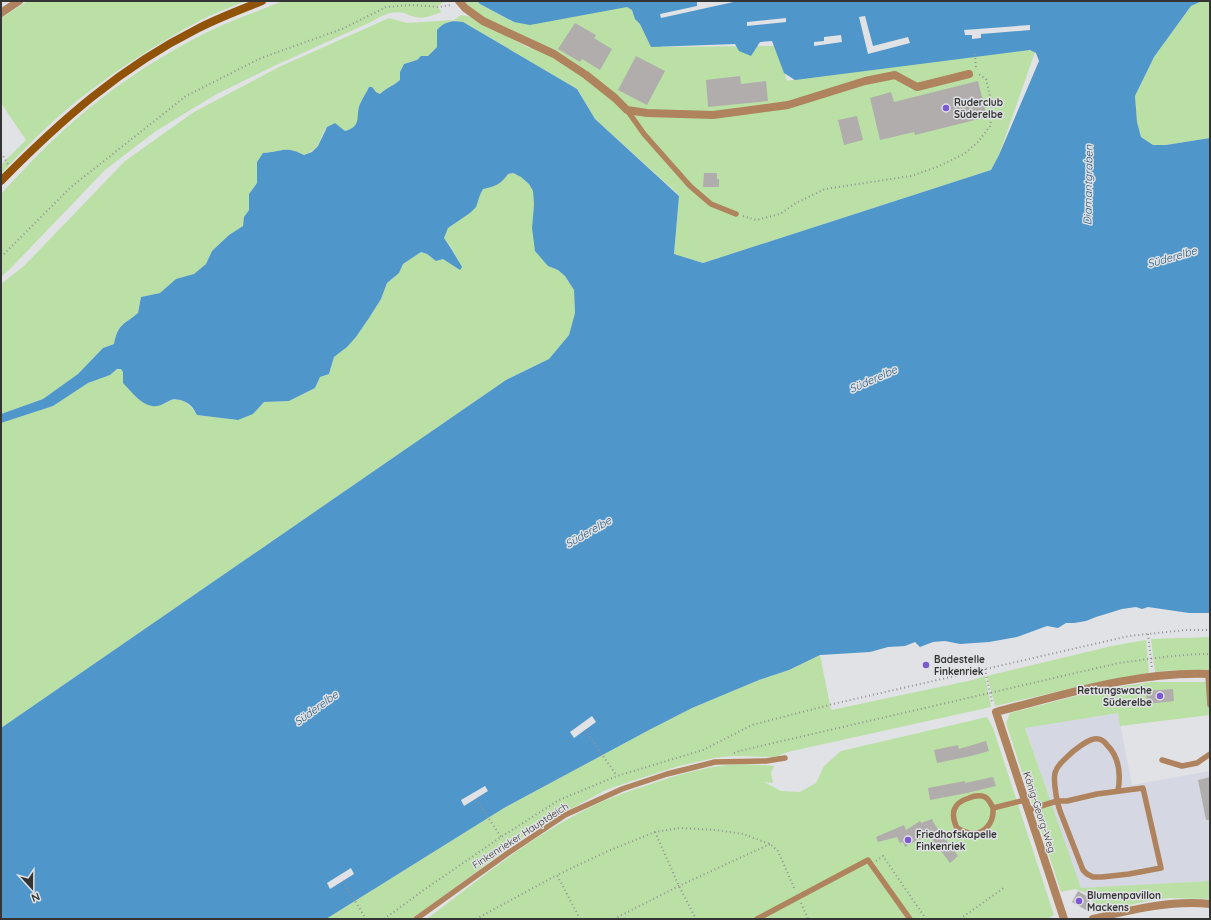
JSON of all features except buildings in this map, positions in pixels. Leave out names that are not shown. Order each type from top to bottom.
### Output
[{"type":"street","points":[[1,13],[19,1]]},
{"type":"street","points":[[1,181],[34,147],[69,116],[125,72],[195,29],[220,17],[262,1]]},
{"type":"street","points":[[460,1],[465,8],[483,21],[554,54],[586,75],[615,98],[627,110],[713,115],[788,106],[866,81],[895,75],[917,87],[969,74]]},
{"type":"street","points":[[994,709],[1127,679],[1152,675],[1209,674]]},
{"type":"street","name":"König-Georg-Weg","points":[[994,709],[1064,919]]},
{"type":"street","points":[[1093,919],[1131,910],[1164,905],[1186,903],[1210,904]]},
{"type":"lane","points":[[627,110],[644,134],[690,186],[711,204],[736,214]]},
{"type":"lane","points":[[1209,674],[1210,705]]},
{"type":"lane","points":[[1028,810],[1057,801],[1067,801],[1118,791],[1143,788],[1161,868],[1135,874],[1102,877],[1087,874],[1083,870],[1057,801],[1055,773],[1058,765],[1086,742],[1093,739],[1100,739],[1104,741],[1112,750],[1118,760],[1118,791]]},
{"type":"lane","points":[[1162,760],[1182,766],[1197,762],[1210,754]]},
{"type":"lane","name":"Finkenrieker Hauptdeich","points":[[416,919],[508,853],[565,815],[622,789],[667,774],[715,762],[766,761],[785,758]]},
{"type":"lane","points":[[979,796],[985,798],[990,801],[993,808],[994,815],[989,826],[978,832],[968,833],[957,828],[953,818],[954,808],[963,800],[971,797],[979,796]]},
{"type":"lane","points":[[993,808],[1025,800]]},
{"type":"lane","points":[[757,919],[868,860],[910,919]]},
{"type":"path","points":[[1,257],[71,186],[186,96],[262,58],[342,29],[386,7],[412,5],[439,7],[448,6],[460,1]]},
{"type":"path","points":[[736,214],[756,220],[780,214],[796,203],[825,189],[911,176],[937,167],[964,154],[978,142],[990,126],[993,109],[986,79],[976,73],[975,54]]},
{"type":"path","points":[[833,704],[984,668],[1129,636],[1185,630],[1210,630]]},
{"type":"path","points":[[1148,634],[1152,672]]},
{"type":"path","points":[[733,754],[739,751],[1113,665],[1151,658],[1210,654]]},
{"type":"path","points":[[984,668],[994,709]]},
{"type":"path","points":[[585,730],[618,776]]},
{"type":"path","points":[[476,799],[500,837]]},
{"type":"path","points":[[476,919],[557,875],[608,851],[655,832],[680,828],[716,830],[743,834],[770,844],[778,851],[808,919]]},
{"type":"path","points":[[655,832],[679,886],[696,919]]},
{"type":"path","points":[[614,919],[679,886],[770,844]]},
{"type":"path","points":[[871,864],[883,856],[926,919]]},
{"type":"path","points":[[557,875],[580,919]]},
{"type":"path","points":[[342,881],[366,918]]},
{"type":"path","points":[[960,919],[1005,888]]},
{"type":"shaded area","points":[[1118,713],[1132,785],[1210,771],[1210,881],[1081,889],[1025,727]]},
{"type":"green space","points":[[28,1],[246,1],[206,17],[138,57],[107,78],[58,117],[1,174],[1,165],[26,140],[1,103],[1,18]]},
{"type":"green space","points":[[283,1],[445,1],[438,6],[441,12],[429,16],[414,17],[406,13],[395,12],[383,16],[215,95],[156,131],[105,170],[1,277],[1,194],[64,129],[102,98],[162,57],[216,28]]},
{"type":"green space","points":[[464,1],[477,1],[514,22],[627,1],[662,47],[776,46],[787,81],[874,64],[1037,46],[999,155],[991,170],[703,263],[674,254],[679,195],[595,119],[577,89],[463,22],[449,22],[437,30],[437,47],[428,56],[421,56],[417,60],[404,64],[400,72],[400,80],[380,94],[369,87],[359,106],[357,123],[351,129],[345,131],[335,123],[330,125],[323,133],[317,147],[304,155],[292,150],[263,153],[257,162],[257,183],[249,194],[249,210],[244,217],[243,226],[229,235],[212,251],[206,264],[194,274],[160,293],[141,297],[138,313],[119,328],[114,344],[103,348],[78,374],[43,399],[1,414],[1,284],[24,266],[125,161],[194,112],[279,67],[389,18],[407,23],[454,20],[461,15],[472,17],[529,48],[536,43],[477,14]]},
{"type":"green space","points":[[1202,1],[1210,1],[1210,138],[1166,145],[1153,145],[1141,137],[1137,122],[1135,96],[1154,57],[1191,6]]},
{"type":"green space","points":[[513,173],[521,177],[529,184],[533,191],[534,204],[532,228],[548,266],[558,270],[565,276],[574,290],[575,313],[569,335],[549,359],[506,380],[1,728],[1,423],[53,406],[88,383],[110,375],[117,369],[121,369],[123,372],[123,383],[165,404],[175,399],[179,399],[187,403],[197,415],[238,420],[253,414],[264,402],[289,401],[315,388],[320,377],[329,374],[334,357],[347,347],[356,337],[381,299],[387,283],[399,273],[403,264],[421,252],[427,254],[436,261],[443,259],[460,270],[461,267],[453,250],[444,238],[448,228],[470,213],[475,207],[483,189],[497,184],[508,174]]},
{"type":"green space","points":[[1210,637],[1210,670],[1174,670],[1155,672],[1151,639]]},
{"type":"green space","points":[[1146,640],[1149,673],[1112,679],[995,706],[987,676],[1112,646]]},
{"type":"green space","points":[[820,655],[831,710],[973,680],[985,676],[991,707],[792,751],[778,757],[733,756],[714,758],[679,766],[606,790],[563,813],[529,833],[412,919],[326,919],[504,808],[649,730],[692,708],[759,680],[789,670]]},
{"type":"green space","points":[[1152,682],[1210,682],[1210,715],[1120,726],[1118,713],[1025,728],[1081,888],[1210,881],[1210,899],[1169,898],[1095,912],[1090,894],[1075,889],[1061,892],[1006,723],[1010,713],[1103,689]]},
{"type":"green space","points":[[987,717],[993,728],[1054,915],[1047,919],[427,919],[504,860],[545,833],[587,809],[626,792],[697,770],[720,766],[751,764],[774,766],[771,773],[773,783],[764,782],[781,791],[800,792],[816,783],[824,766],[841,751]]},
{"type":"water","points":[[477,1],[1202,1],[1191,6],[1154,57],[1135,96],[1137,122],[1141,137],[1153,145],[1166,145],[1210,138],[1210,613],[1189,613],[1148,607],[1142,609],[1136,607],[1122,609],[1086,621],[1066,623],[1058,628],[1047,626],[1017,637],[989,642],[960,644],[945,641],[933,642],[920,647],[915,642],[905,646],[888,647],[870,652],[820,655],[789,670],[759,680],[692,708],[649,730],[504,808],[326,919],[1,919],[1,728],[506,380],[549,359],[569,335],[575,313],[574,290],[565,276],[558,270],[548,266],[535,251],[532,228],[534,204],[533,191],[529,184],[521,177],[513,173],[508,174],[503,181],[483,189],[476,207],[448,228],[444,238],[462,267],[460,270],[443,259],[436,261],[427,254],[421,252],[403,264],[399,273],[387,283],[381,299],[356,337],[347,347],[334,357],[329,374],[320,377],[315,388],[289,401],[264,402],[253,414],[238,420],[197,415],[191,406],[180,400],[174,399],[157,406],[144,403],[123,383],[123,372],[121,369],[117,369],[110,375],[88,383],[53,406],[1,423],[1,414],[43,399],[78,374],[103,348],[114,344],[117,332],[122,325],[138,313],[141,297],[160,293],[176,279],[194,274],[206,264],[212,251],[229,235],[243,226],[244,217],[249,210],[249,194],[257,183],[257,162],[263,153],[292,150],[304,155],[312,152],[318,146],[327,127],[335,123],[345,131],[351,129],[357,123],[359,106],[369,87],[372,87],[380,94],[400,80],[400,72],[404,64],[417,60],[421,56],[428,56],[437,47],[437,30],[442,25],[455,21],[463,22],[577,89],[595,119],[679,196],[674,254],[703,263],[991,170],[999,155],[1039,61],[1036,53],[1030,50],[795,80],[784,73],[772,41],[760,42],[751,56],[739,51],[735,44],[651,47],[640,24],[635,19],[632,10],[627,7],[530,25],[514,22]]},
{"type":"pier","points":[[697,1],[738,1],[661,18],[660,14],[697,6]]},
{"type":"pier","points":[[865,16],[873,46],[908,37],[910,43],[868,54],[859,17]]},
{"type":"pier","points":[[786,18],[786,22],[747,26],[747,22]]},
{"type":"pier","points":[[1030,25],[1030,30],[981,34],[981,38],[972,39],[972,35],[965,35],[964,30]]},
{"type":"pier","points":[[841,35],[842,42],[814,46],[814,42],[824,41],[824,37]]},
{"type":"pier","points":[[592,716],[596,722],[574,738],[570,732]]},
{"type":"pier","points":[[485,786],[488,791],[464,806],[461,800]]},
{"type":"pier","points":[[351,868],[354,874],[330,889],[327,883]]},
{"type":"place","name":"Ruderclub Süderelbe","points":[[946,108]]},
{"type":"place","name":"Badestelle Finkenriek","points":[[926,665]]},
{"type":"place","name":"Rettungswache Süderelbe","points":[[1160,696]]},
{"type":"place","name":"Friedhofskapelle Finkenriek","points":[[908,840]]},
{"type":"place","name":"Blumenpavillon Mackens","points":[[1079,901]]},
{"type":"water label","name":"Diamantgraben","points":[[1088,185]]},
{"type":"water label","name":"Süderelbe","points":[[1172,257]]},
{"type":"water label","name":"Süderelbe","points":[[873,379]]},
{"type":"water label","name":"Süderelbe","points":[[588,532]]},
{"type":"water label","name":"Süderelbe","points":[[316,708]]}]
